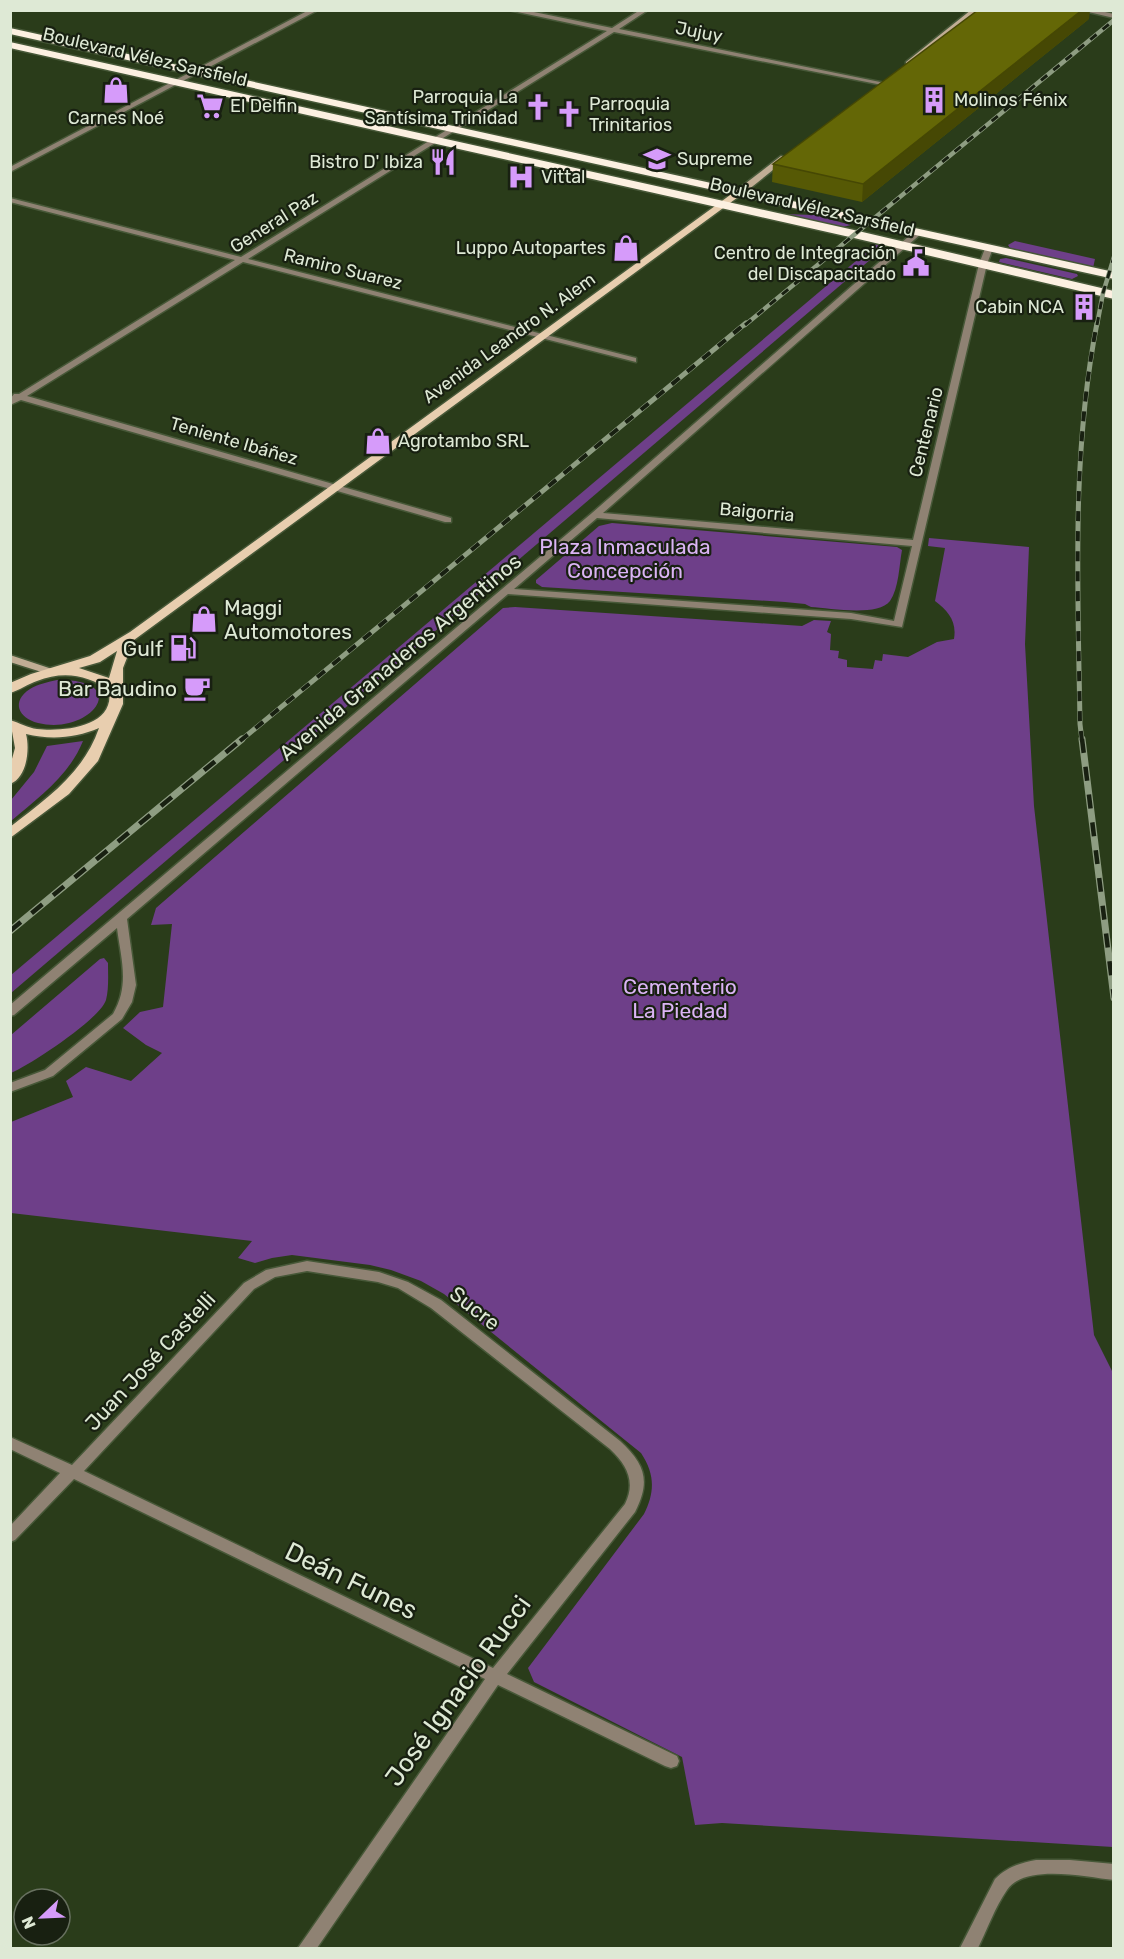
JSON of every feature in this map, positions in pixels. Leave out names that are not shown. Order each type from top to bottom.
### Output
[{"type":"highway","name":"Boulevard Vélez Sarsfield","points":[[10,31],[1113,276]]},
{"type":"highway","name":"Boulevard Vélez Sarsfield","points":[[10,45],[1113,295]]},
{"type":"main road","name":"Avenida Leandro N. Alem","points":[[10,689],[28,679],[95,660],[134,635],[740,192]]},
{"type":"main road","points":[[10,834],[62,792],[90,763],[100,744],[117,698],[115,689],[120,658],[134,635]]},
{"type":"main road","points":[[51,672],[67,671],[90,674],[108,682],[115,689]]},
{"type":"main road","points":[[13,726],[39,734],[67,733],[93,726],[111,713]]},
{"type":"main road","points":[[10,780],[23,747],[22,739],[13,726]]},
{"type":"street","points":[[10,170],[315,10]]},
{"type":"street","name":"Jujuy","points":[[511,10],[882,83]]},
{"type":"street","name":"General Paz","points":[[10,403],[645,10]]},
{"type":"street","points":[[901,69],[976,10]]},
{"type":"street","points":[[1083,10],[1113,16]]},
{"type":"street","points":[[873,91],[891,76]]},
{"type":"street","name":"Avenida Leandro N. Alem","points":[[740,192],[787,156]]},
{"type":"street","name":"Ramiro Suarez","points":[[10,200],[633,360]]},
{"type":"street","name":"Avenida Granaderos Argentinos","points":[[10,1012],[595,515],[919,232]]},
{"type":"street","name":"Centenario","points":[[506,591],[851,616],[898,625],[983,264],[989,248]]},
{"type":"street","name":"Teniente Ibáñez","points":[[10,394],[448,520]]},
{"type":"street","name":"Baigorria","points":[[595,515],[916,543]]},
{"type":"street","points":[[10,658],[51,672]]},
{"type":"street","points":[[10,1088],[49,1073],[118,1016],[126,1002],[130,985],[121,917]]},
{"type":"street","name":"Sucre","points":[[258,1278],[283,1269],[307,1266],[379,1278],[403,1285],[436,1304],[615,1445],[632,1464]]},
{"type":"street","name":"Juan José Castelli","points":[[10,1536],[258,1278]]},
{"type":"street","name":"Deán Funes","points":[[10,1442],[671,1761]]},
{"type":"street","name":"José Ignacio Rucci","points":[[307,1948],[495,1677],[630,1508],[636,1498],[639,1485],[638,1475],[632,1464]]},
{"type":"street","points":[[969,1948],[1005,1877],[1034,1867],[1113,1872]]},
{"type":"green space","points":[[784,214],[814,215],[851,225],[843,227]]},
{"type":"green space","points":[[1015,241],[1095,259],[1093,268],[1010,248],[1008,245]]},
{"type":"green space","points":[[876,244],[884,248],[11,993],[11,975]]},
{"type":"green space","points":[[1006,258],[1078,276],[1072,279],[999,262],[1000,259]]},
{"type":"green space","name":"Plaza Inmaculada Concepción","points":[[612,523],[897,547],[902,550],[897,583],[890,601],[884,606],[864,610],[811,607],[805,604],[785,602],[542,587],[536,583],[536,580],[599,526]]},
{"type":"green space","name":"Cementerio La Piedad","points":[[929,538],[1029,547],[1025,644],[1034,806],[1094,1335],[1113,1373],[1113,1847],[722,1823],[695,1825],[682,1757],[534,1682],[528,1668],[644,1514],[652,1491],[652,1483],[649,1468],[641,1453],[444,1294],[421,1281],[370,1265],[292,1255],[255,1263],[238,1258],[252,1241],[11,1213],[11,1122],[73,1097],[66,1081],[86,1067],[131,1081],[162,1053],[146,1045],[123,1028],[140,1012],[163,1007],[172,924],[151,925],[156,908],[503,608],[802,626],[814,620],[831,621],[827,632],[831,634],[830,650],[839,651],[838,658],[847,660],[847,667],[873,669],[875,660],[882,661],[883,654],[908,657],[937,642],[954,639],[953,622],[935,601],[945,548],[928,546]]},
{"type":"green space","points":[[57,680],[81,682],[94,688],[99,697],[96,706],[87,715],[74,722],[57,725],[31,721],[19,709],[20,699],[30,689]]},
{"type":"green space","points":[[83,741],[77,754],[61,776],[11,821],[11,800],[34,772],[47,746]]},
{"type":"green space","points":[[104,958],[108,963],[108,986],[106,1000],[101,1008],[63,1041],[11,1073],[11,1035]]},
{"type":"building","name":"Molinos Fénix","points":[[978,10],[1082,10],[863,184],[773,164]]},
{"type":"railway","points":[[745,325],[1114,20]]},
{"type":"railway","points":[[1097,325],[1103,293],[1114,257]]},
{"type":"railway","points":[[240,741],[746,323]]},
{"type":"railway","points":[[1082,741],[1078,523],[1083,423],[1097,323]]},
{"type":"railway","points":[[10,931],[242,739]]},
{"type":"railway","points":[[1082,739],[1114,998]]},
{"type":"place","name":"Carnes Noé","points":[[116,90]]},
{"type":"place","name":"Molinos Fénix","points":[[934,100]]},
{"type":"place","name":"El Delfin","points":[[210,106]]},
{"type":"place","name":"Parroquia La Santísima Trinidad","points":[[538,107]]},
{"type":"place","name":"Parroquia Trinitarios","points":[[569,114]]},
{"type":"place","name":"Supreme","points":[[657,159]]},
{"type":"place","name":"Bistro D' Ibiza","points":[[443,162]]},
{"type":"place","name":"Vittal","points":[[521,177]]},
{"type":"place","name":"Luppo Autopartes","points":[[626,248]]},
{"type":"place","name":"Centro de Integración del Discapacitado","points":[[916,263]]},
{"type":"place","name":"Cabin NCA","points":[[1084,307]]},
{"type":"place","name":"Agrotambo SRL","points":[[378,441]]},
{"type":"place","name":"Maggi Automotores","points":[[204,619]]},
{"type":"place","name":"Gulf","points":[[183,648]]},
{"type":"place","name":"Bar Baudino","points":[[197,688]]}]
